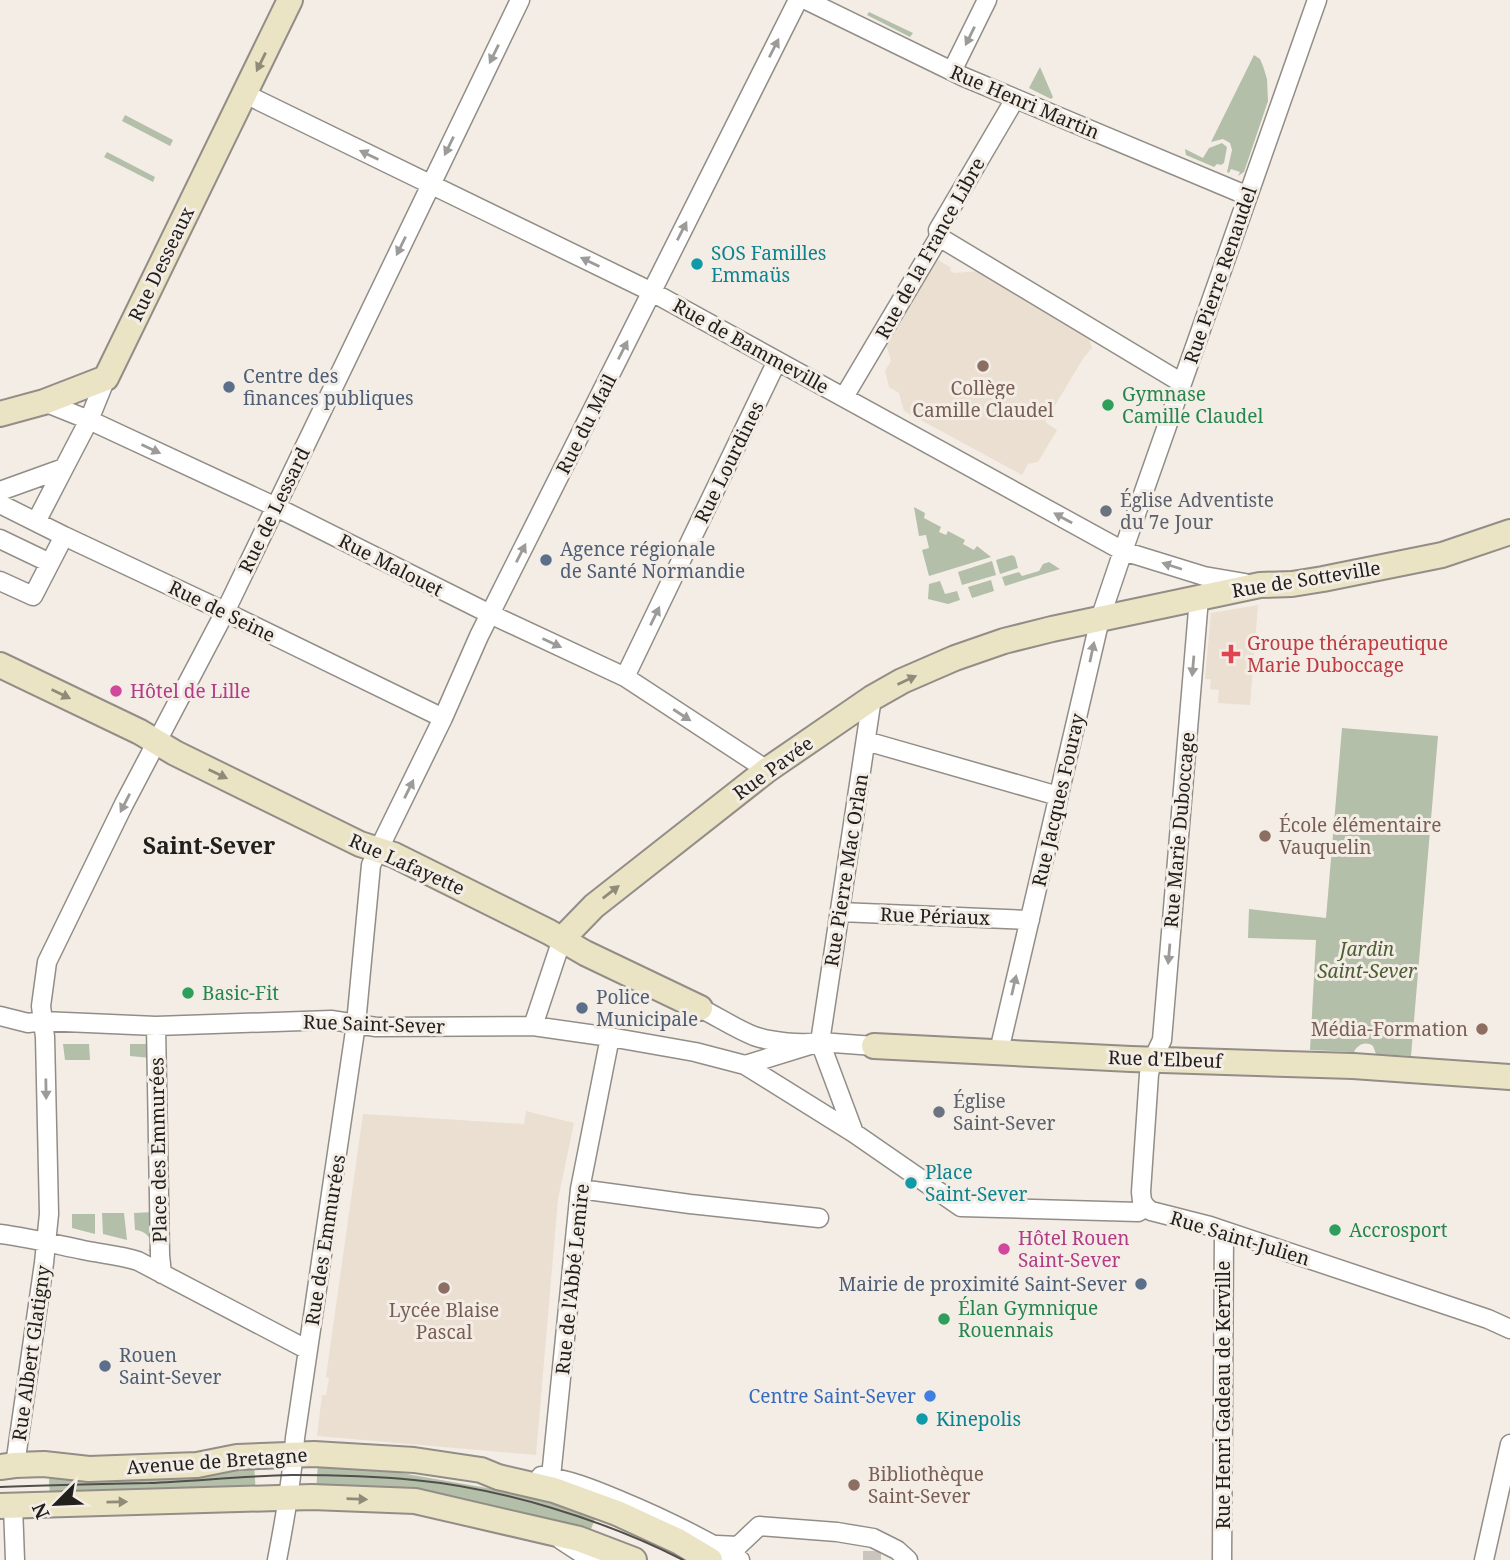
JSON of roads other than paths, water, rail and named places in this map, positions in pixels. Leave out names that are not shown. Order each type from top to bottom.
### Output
[{"type":"street","name":"Rue Desseaux","points":[[36,522],[89,420],[106,377],[290,0]]},
{"type":"street","name":"Rue de Lessard","points":[[42,1021],[41,1006],[47,962],[124,804],[225,612],[520,0]]},
{"type":"street","name":"Rue du Mail","points":[[356,1024],[370,867],[377,849],[443,718],[490,614],[798,0]]},
{"type":"street","name":"Rue Henri Martin","points":[[806,0],[1015,99],[1248,196]]},
{"type":"street","points":[[952,71],[987,0]]},
{"type":"street","name":"Rue Pierre Renaudel","points":[[1123,551],[1317,0]]},
{"type":"street","name":"Rue de Bammeville","points":[[245,94],[652,292],[1123,551],[1204,576],[1260,585]]},
{"type":"street","name":"Rue de la France Libre","points":[[844,397],[939,237],[938,230],[1015,99]]},
{"type":"street","points":[[939,237],[1182,383]]},
{"type":"street","name":"Rue Lourdines","points":[[625,677],[777,361]]},
{"type":"street","points":[[0,414],[44,402],[106,377]]},
{"type":"street","name":"Rue Malouet","points":[[44,402],[89,420],[276,507],[490,614],[625,677],[767,770]]},
{"type":"street","points":[[0,491],[64,468]]},
{"type":"street","points":[[0,528],[5,507]]},
{"type":"street","name":"Rue de Seine","points":[[5,507],[443,718]]},
{"type":"street","name":"Rue de Sotteville","points":[[1100,619],[1260,585],[1292,584],[1442,555],[1510,532]]},
{"type":"street","points":[[0,580],[33,596],[64,536]]},
{"type":"street","points":[[0,539],[50,564]]},
{"type":"street","name":"Rue Jacques Fouray","points":[[999,1051],[1100,619],[1123,551]]},
{"type":"street","points":[[1199,598],[1222,580]]},
{"type":"street","name":"Rue Marie Duboccage","points":[[1146,1207],[1141,1192],[1149,1079],[1153,1059],[1162,1040],[1199,598]]},
{"type":"street","name":"Rue Pavée","points":[[533,1026],[562,939],[594,905],[767,770],[872,698],[902,681],[992,645],[1100,619]]},
{"type":"street","name":"Rue Lafayette","points":[[0,665],[140,732],[175,754],[360,844],[406,861],[756,1037],[811,1044],[820,1042]]},
{"type":"street","name":"Rue Pierre Mac Orlan","points":[[820,1042],[872,698]]},
{"type":"street","points":[[866,741],[1058,796]]},
{"type":"street","name":"Rue Périaux","points":[[840,912],[1030,919]]},
{"type":"street","name":"Rue Saint-Sever","points":[[0,1016],[28,1023],[42,1021],[156,1026],[331,1020],[376,1027],[533,1026],[695,1052],[745,1065],[854,1133]]},
{"type":"street","points":[[42,1021],[45,1037],[49,1214],[46,1241]]},
{"type":"street","name":"Rue des Emmurées","points":[[289,1498],[356,1024]]},
{"type":"street","name":"Place des Emmurées","points":[[156,1026],[162,1273]]},
{"type":"street","name":"Rue de l'Abbé Lemire","points":[[551,1477],[580,1189],[611,1037]]},
{"type":"street","points":[[745,1065],[820,1042],[854,1133]]},
{"type":"street","name":"Rue d'Elbeuf","points":[[820,1042],[1353,1066],[1510,1077]]},
{"type":"street","name":"Rue Saint-Julien","points":[[854,1133],[961,1207],[1138,1212],[1146,1207],[1151,1211],[1224,1231],[1488,1319],[1510,1329]]},
{"type":"street","points":[[580,1189],[819,1218]]},
{"type":"street","name":"Rue Henri Gadeau de Kerville","points":[[1222,1560],[1224,1231]]},
{"type":"street","points":[[0,1234],[119,1255],[138,1261],[308,1350]]},
{"type":"street","name":"Rue Albert Glatigny","points":[[7,1466],[46,1241]]},
{"type":"street","points":[[1484,1560],[1510,1444]]},
{"type":"street","name":"Avenue de Bretagne","points":[[7,1466],[44,1464],[89,1469],[197,1465],[237,1457],[314,1454],[414,1460],[481,1470],[498,1477],[554,1490],[617,1513],[678,1541],[712,1552]]},
{"type":"street","points":[[481,1470],[551,1477],[584,1485],[639,1508],[712,1552],[740,1560]]},
{"type":"street","name":"Avenue de Bretagne","points":[[6,1506],[312,1497],[415,1501],[546,1530],[579,1539],[634,1560]]},
{"type":"street","points":[[277,1560],[289,1498]]},
{"type":"street","points":[[6,1506],[15,1560]]},
{"type":"street","points":[[712,1552],[738,1546],[760,1526],[837,1532],[873,1538],[900,1554]]},
{"type":"street","points":[[546,1530],[595,1560]]},
{"type":"tunnel","points":[[872,1551],[872,1560]]},
{"type":"tram line","points":[[0,1487],[149,1483],[292,1475],[414,1480],[482,1490],[552,1508],[653,1545],[683,1560]]},
{"type":"place","name":"SOS Familles Emmaüs","points":[[697,264]]},
{"type":"place","name":"Collège Camille Claudel","points":[[983,366]]},
{"type":"place","name":"Centre des finances publiques","points":[[229,387]]},
{"type":"place","name":"Gymnase Camille Claudel","points":[[1108,405]]},
{"type":"place","name":"Église Adventiste du 7e Jour","points":[[1106,511]]},
{"type":"place","name":"Agence régionale de Santé Normandie","points":[[546,560]]},
{"type":"place","name":"Groupe thérapeutique Marie Duboccage","points":[[1231,654]]},
{"type":"place","name":"Hôtel de Lille","points":[[116,691]]},
{"type":"place","name":"École élémentaire Vauquelin","points":[[1265,836]]},
{"type":"place","name":"Basic-Fit","points":[[188,993]]},
{"type":"place","name":"Police Municipale","points":[[582,1008]]},
{"type":"place","name":"Média-Formation","points":[[1482,1029]]},
{"type":"place","name":"Église Saint-Sever","points":[[939,1112]]},
{"type":"place","name":"Place Saint-Sever","points":[[911,1183]]},
{"type":"place","name":"Accrosport","points":[[1335,1230]]},
{"type":"place","name":"Hôtel Rouen Saint-Sever","points":[[1004,1249]]},
{"type":"place","name":"Mairie de proximité Saint-Sever","points":[[1141,1284]]},
{"type":"place","name":"Lycée Blaise Pascal","points":[[444,1288]]},
{"type":"place","name":"Élan Gymnique Rouennais","points":[[944,1319]]},
{"type":"place","name":"Rouen Saint-Sever","points":[[105,1366]]},
{"type":"place","name":"Centre Saint-Sever","points":[[930,1396]]},
{"type":"place","name":"Kinepolis","points":[[922,1419]]},
{"type":"place","name":"Bibliothèque Saint-Sever","points":[[854,1485]]},
{"type":"district","name":"Saint-Sever","points":[[209,845]]},
{"type":"park label","name":"Jardin Saint-Sever","points":[[1367,960]]}]
